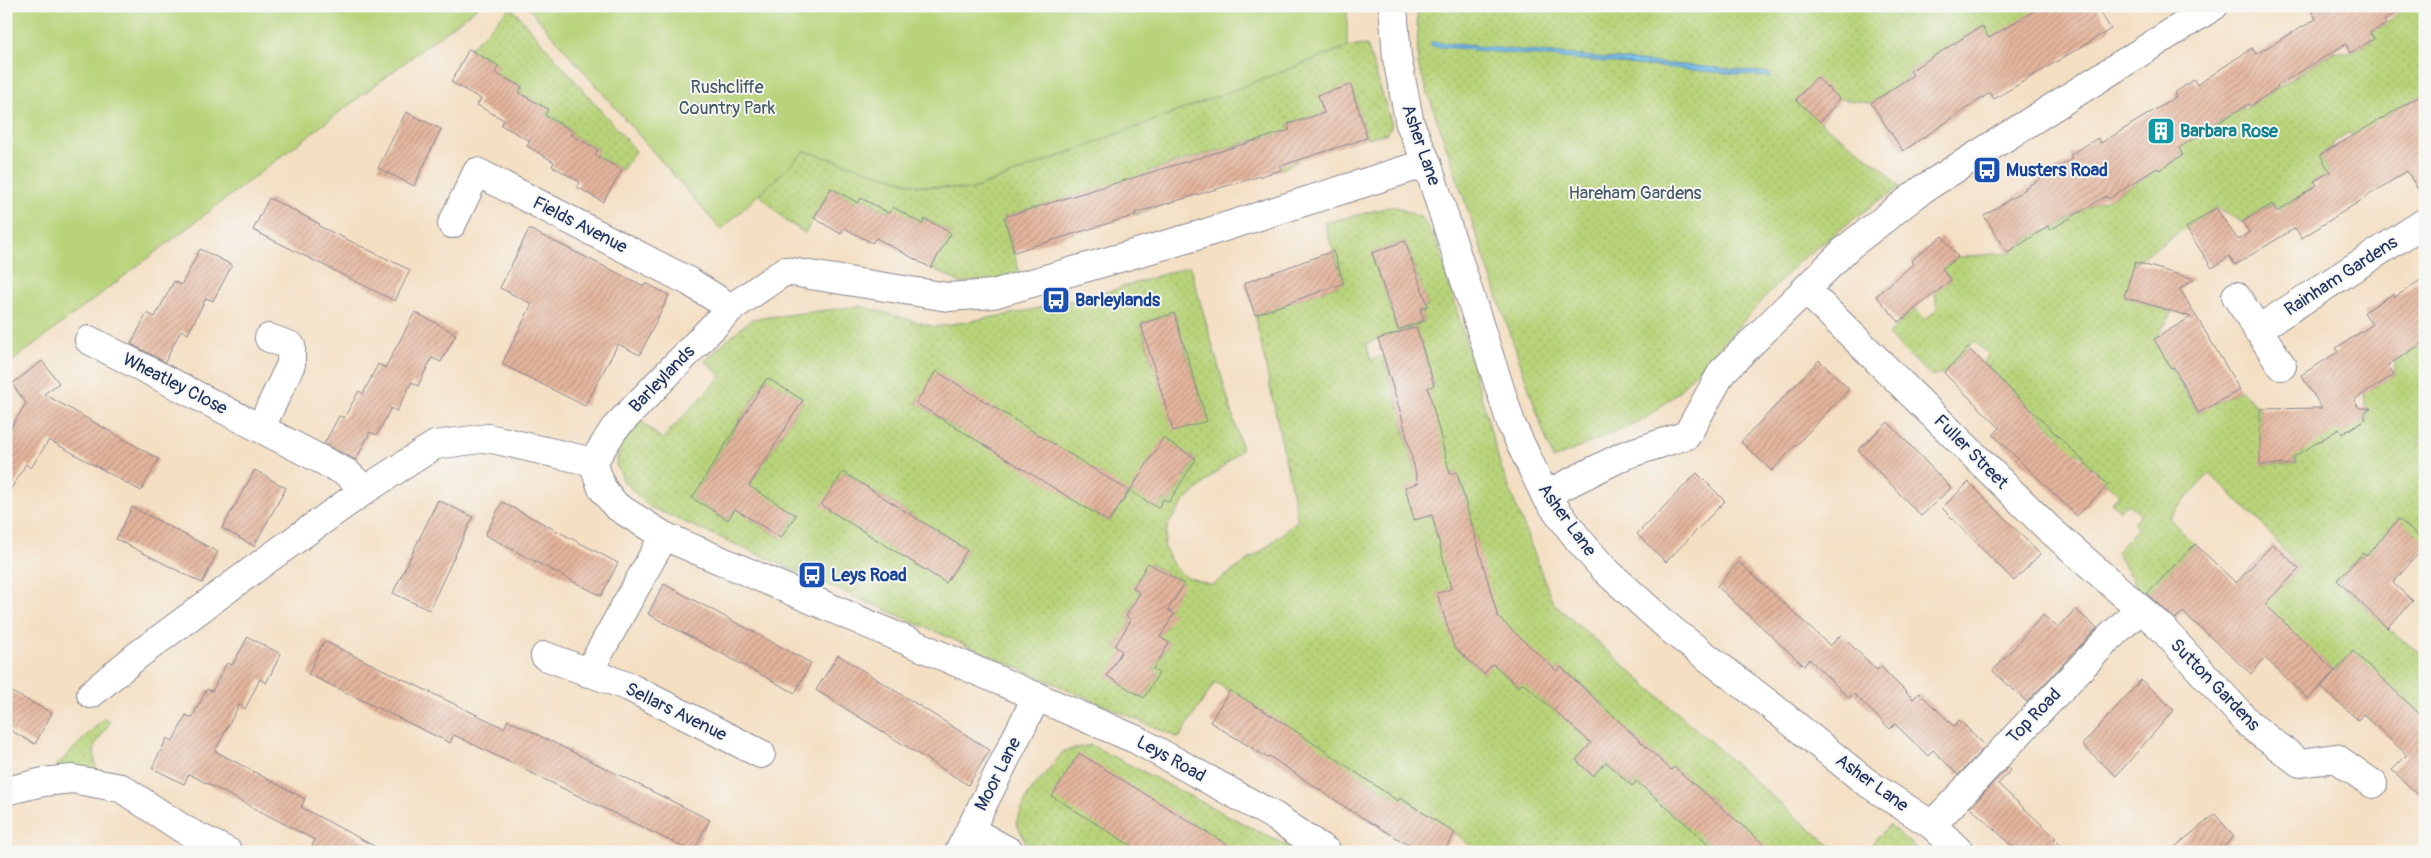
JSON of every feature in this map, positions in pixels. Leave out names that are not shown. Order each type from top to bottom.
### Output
[{"type":"street","name":"Asher Lane","points":[[1393,6],[1397,58],[1410,124],[1428,163],[1512,426],[1545,495],[1604,569],[1674,632],[1770,705],[1866,782],[1932,825],[1960,852]]},
{"type":"street","points":[[1545,495],[1625,455],[1687,435],[1722,372],[1848,247],[1923,189],[2214,6]]},
{"type":"street","name":"Barleylands","points":[[593,462],[614,429],[731,308],[784,271],[948,297],[993,294],[1193,237],[1428,163]]},
{"type":"street","name":"Fields Avenue","points":[[452,224],[477,172],[690,282],[731,308]]},
{"type":"street","name":"Rainham Gardens","points":[[2257,330],[2425,222]]},
{"type":"street","name":"Fuller Street","points":[[1806,290],[2048,528],[2139,610]]},
{"type":"street","points":[[2236,296],[2282,366]]},
{"type":"street","points":[[261,427],[291,364],[292,346],[269,338]]},
{"type":"street","name":"Wheatley Close","points":[[90,340],[347,473],[365,490]]},
{"type":"street","points":[[91,694],[138,655],[365,490],[435,445],[488,438],[593,462]]},
{"type":"street","name":"Leys Road","points":[[593,462],[602,488],[616,506],[664,536],[876,625],[958,664],[1137,740],[1274,816],[1327,852]]},
{"type":"street","points":[[588,673],[664,536]]},
{"type":"street","name":"Sutton Gardens","points":[[2139,610],[2161,627],[2251,726],[2293,758],[2300,763],[2336,758],[2373,784]]},
{"type":"street","name":"Top Road","points":[[1932,825],[2074,673],[2139,610]]},
{"type":"street","name":"Sellars Avenue","points":[[544,656],[629,687],[761,754]]},
{"type":"street","name":"Moor Lane","points":[[964,841],[1037,696]]},
{"type":"street","points":[[6,791],[44,782],[72,779],[122,788],[183,829],[228,852]]},
{"type":"street","points":[[964,841],[1010,852]]},
{"type":"green space","points":[[6,6],[479,6],[6,366]]},
{"type":"green space","name":"Rushcliffe Country Park","points":[[527,6],[1347,6],[1347,47],[970,190],[916,185],[805,151],[721,230]]},
{"type":"green space","name":"Hareham Gardens","points":[[1417,6],[2038,6],[2047,21],[1989,38],[1982,26],[1958,41],[1955,51],[1933,65],[1929,59],[1910,71],[1907,79],[1871,103],[1840,99],[1820,122],[1885,170],[1900,188],[1879,200],[1798,262],[1675,395],[1645,419],[1553,459],[1418,64]]},
{"type":"green space","points":[[2406,6],[2425,6],[2425,93],[2406,104],[2407,133],[2394,111],[2353,138],[2349,132],[2334,142],[2332,147],[2320,155],[2330,172],[2314,181],[2309,190],[2282,209],[2271,204],[2242,222],[2216,208],[2135,262],[2125,297],[2173,312],[2155,340],[2198,413],[2240,390],[2260,409],[2261,465],[2294,464],[2294,409],[2339,429],[2342,433],[2366,419],[2364,393],[2394,375],[2395,361],[2425,338],[2425,435],[2419,441],[2425,448],[2425,542],[2398,519],[2370,552],[2363,553],[2337,580],[2387,628],[2425,657],[2425,719],[2361,673],[2368,665],[2353,652],[2335,671],[2264,605],[2299,569],[2262,524],[2209,473],[2169,518],[2195,544],[2143,598],[2116,552],[2138,528],[2133,523],[2141,515],[2127,503],[2120,510],[2112,503],[2119,495],[2106,483],[2089,480],[2097,471],[2092,466],[2082,475],[2075,469],[2084,459],[2077,452],[2069,460],[2060,436],[1983,362],[1989,355],[1974,341],[1944,373],[1931,376],[1888,335],[1914,308],[1925,320],[1937,309],[1935,292],[1951,280],[1942,269],[1958,257],[2008,253],[2039,232],[2050,230],[2095,203],[2108,199],[2183,155],[2177,145],[2191,136],[2200,135],[2239,110],[2250,106],[2333,52],[2350,53],[2373,40],[2370,33],[2386,24]]},
{"type":"green space","points":[[511,7],[636,151],[622,170],[595,155],[598,149],[570,134],[572,131],[545,115],[548,109],[519,93],[522,87],[495,73],[499,66],[469,49]]},
{"type":"green space","points":[[1367,45],[1392,125],[1388,133],[1367,138],[1351,86],[1324,113],[1288,124],[1299,160],[1281,170],[1271,135],[1149,171],[1159,206],[1136,215],[1126,181],[1004,217],[1021,278],[961,283],[931,268],[951,233],[925,219],[922,224],[893,208],[889,213],[862,198],[858,203],[831,188],[805,233],[786,221],[759,194],[805,151],[916,185],[970,190],[1347,47]]},
{"type":"green space","points":[[1394,206],[1422,218],[1439,246],[1500,464],[1553,603],[1799,820],[1839,852],[1761,852],[1703,839],[1718,852],[1478,852],[1455,833],[1368,781],[1215,682],[1179,738],[650,507],[624,482],[616,464],[624,436],[641,421],[662,439],[721,376],[705,361],[752,319],[861,306],[935,327],[1017,313],[1103,293],[1190,266],[1242,449],[1184,502],[1168,525],[1164,546],[1173,565],[1184,576],[1212,585],[1263,550],[1298,520],[1255,315],[1344,283],[1324,223]],"holes":[[[1405,241],[1428,306],[1420,309],[1424,321],[1398,330],[1372,253]],[[1174,313],[1207,421],[1153,366],[1141,324]],[[1416,327],[1434,385],[1424,389],[1427,400],[1399,409],[1383,356],[1371,360],[1366,343]],[[936,372],[1129,492],[1109,522],[962,426],[959,430],[916,403]],[[766,378],[803,400],[728,520],[692,498]],[[1434,414],[1416,474],[1402,422]],[[1163,439],[1196,459],[1169,502],[1163,499],[1158,508]],[[843,472],[967,550],[947,583],[822,505]],[[1457,472],[1478,546],[1441,549],[1432,515],[1414,520],[1405,487]],[[795,515],[781,538],[750,519]],[[1149,563],[1183,584],[1168,610],[1160,637],[1169,643],[1153,669],[1159,673],[1144,698],[1122,651],[1115,646],[1131,620],[1126,616],[1140,593],[1133,588]],[[1474,628],[1519,687],[1493,664],[1484,674],[1456,649]],[[1561,667],[1605,706],[1581,734],[1537,695]],[[1614,718],[1652,763],[1632,786],[1606,762],[1593,776],[1576,760]],[[1674,767],[1714,801],[1691,828],[1650,794]]]},
{"type":"green space","points":[[104,718],[110,722],[94,747],[96,772],[55,767]]},
{"type":"green space","points":[[1091,745],[1299,852],[1039,852],[1026,843],[1016,822],[1029,793],[1064,751]]},
{"type":"green space","points":[[1889,825],[1920,852],[1865,852]]},
{"type":"water","points":[[1431,42],[1770,73],[1770,77],[1431,46]]},
{"type":"building","points":[[2042,6],[2096,6],[2111,29],[1994,99],[1990,93],[1903,151],[1871,103],[1913,75],[1910,71],[1982,26],[1989,38]]},
{"type":"building","points":[[2309,6],[2406,6],[2384,21],[2386,24],[2370,33],[2374,39],[2350,53],[2346,44],[2277,86],[2278,88],[2250,106],[2248,104],[2179,148],[2183,155],[2159,170],[2157,168],[2108,199],[2106,196],[2050,230],[2048,226],[2008,253],[1984,216],[2072,159],[2070,155],[2098,138],[2101,143],[2176,97],[2174,93],[2194,80],[2197,85],[2252,48],[2256,54],[2316,19]]},
{"type":"building","points":[[469,49],[499,66],[495,73],[522,87],[519,93],[548,109],[545,115],[572,131],[570,134],[598,150],[595,155],[622,170],[603,202],[577,187],[580,182],[552,166],[554,162],[527,146],[530,141],[501,125],[504,120],[477,105],[481,99],[451,82]]},
{"type":"building","points":[[1816,77],[1840,99],[1820,122],[1796,100]]},
{"type":"building","points":[[1351,85],[1367,138],[1280,166],[1281,170],[1135,213],[1136,215],[1014,252],[1004,217],[1290,130],[1288,124],[1324,113],[1318,95]]},
{"type":"building","points":[[2425,93],[2425,201],[2407,171],[2302,238],[2295,228],[2235,265],[2229,256],[2212,268],[2186,228],[2216,208],[2238,240],[2249,232],[2242,222],[2272,204],[2277,212],[2317,185],[2314,181],[2330,172],[2320,155]]},
{"type":"building","points":[[406,112],[441,129],[414,186],[378,168]]},
{"type":"building","points":[[831,188],[858,203],[861,198],[889,213],[893,207],[922,224],[925,219],[951,233],[931,268],[876,238],[872,243],[844,228],[841,234],[814,218]]},
{"type":"building","points":[[269,198],[320,224],[319,226],[410,270],[395,301],[253,230]]},
{"type":"building","points":[[529,229],[644,286],[646,283],[669,295],[640,355],[618,344],[585,406],[502,364],[532,304],[500,288]]},
{"type":"building","points":[[1942,236],[1958,257],[1942,269],[1951,280],[1899,322],[1876,296],[1913,264],[1911,261]]},
{"type":"building","points":[[1405,241],[1428,306],[1420,309],[1424,321],[1398,330],[1372,253]]},
{"type":"building","points":[[200,249],[232,265],[213,301],[206,298],[188,334],[181,330],[165,362],[131,344],[147,313],[155,317],[174,281],[181,285]]},
{"type":"building","points":[[1333,251],[1344,283],[1255,315],[1244,283]]},
{"type":"building","points":[[2135,262],[2194,279],[2180,289],[2240,390],[2198,413],[2174,367],[2171,368],[2154,339],[2191,317],[2124,297]]},
{"type":"building","points":[[2425,277],[2425,342],[2388,365],[2394,375],[2354,400],[2359,408],[2371,408],[2363,413],[2366,419],[2342,434],[2339,429],[2294,457],[2294,464],[2260,465],[2260,409],[2322,408],[2301,375],[2338,352],[2336,348],[2372,325],[2364,312],[2393,294],[2395,297]]},
{"type":"building","points":[[415,312],[456,334],[441,362],[432,358],[418,386],[412,382],[397,411],[391,408],[377,435],[370,432],[356,460],[324,444],[339,416],[344,418],[359,391],[363,394],[378,364],[385,368]]},
{"type":"building","points":[[1174,313],[1207,421],[1173,431],[1141,324]]},
{"type":"building","points":[[1416,327],[1434,385],[1428,388],[1450,474],[1457,472],[1498,617],[1557,671],[1561,667],[1671,770],[1674,767],[1773,852],[1718,852],[1636,781],[1632,786],[1606,762],[1593,776],[1576,760],[1591,743],[1523,683],[1519,687],[1493,664],[1484,674],[1454,647],[1437,593],[1451,589],[1432,515],[1414,520],[1405,487],[1418,483],[1403,421],[1378,339]]},
{"type":"building","points":[[1968,348],[2108,485],[2077,516],[1993,435],[2000,428],[1944,373]]},
{"type":"building","points":[[1819,360],[1849,389],[1772,471],[1741,442]]},
{"type":"building","points":[[42,361],[59,383],[44,394],[159,459],[141,491],[49,440],[31,468],[26,464],[6,497],[6,436],[26,403],[12,384]]},
{"type":"building","points":[[936,371],[1129,491],[1109,522],[916,403]]},
{"type":"building","points":[[767,378],[803,400],[749,486],[796,515],[781,538],[735,509],[728,520],[692,498]]},
{"type":"building","points":[[1888,422],[1951,488],[1921,516],[1858,450]]},
{"type":"building","points":[[1163,438],[1196,459],[1169,502],[1163,499],[1158,508],[1130,491]]},
{"type":"building","points":[[255,470],[286,488],[254,546],[222,528]]},
{"type":"building","points":[[843,472],[967,550],[946,583],[821,505]]},
{"type":"building","points":[[1697,473],[1725,501],[1666,562],[1637,534]]},
{"type":"building","points":[[1969,482],[2040,554],[2014,581],[1942,508]]},
{"type":"building","points":[[438,500],[473,517],[429,610],[393,593]]},
{"type":"building","points":[[502,502],[618,563],[601,596],[485,535]]},
{"type":"building","points":[[132,507],[218,552],[202,583],[116,539]]},
{"type":"building","points":[[2399,519],[2425,542],[2425,546],[2393,583],[2413,601],[2387,628],[2337,580],[2363,553],[2366,556]]},
{"type":"building","points":[[2195,544],[2236,583],[2273,544],[2299,569],[2265,604],[2335,671],[2308,699],[2265,658],[2251,674],[2183,612],[2175,619],[2147,594]]},
{"type":"building","points":[[1739,562],[1830,646],[1841,635],[1877,670],[1880,666],[1913,699],[1919,693],[1954,726],[1959,720],[1986,746],[1958,775],[1933,750],[1928,756],[1895,724],[1890,729],[1854,694],[1849,698],[1809,659],[1804,666],[1717,586]]},
{"type":"building","points":[[1148,563],[1184,584],[1168,610],[1174,614],[1160,637],[1169,643],[1153,669],[1159,673],[1144,698],[1107,676],[1122,651],[1115,646],[1131,620],[1126,616],[1140,593],[1133,588]]},
{"type":"building","points":[[664,584],[811,663],[795,693],[648,614]]},
{"type":"building","points":[[2075,609],[2097,628],[2027,702],[1993,671],[2043,615],[2058,628]]},
{"type":"building","points":[[248,637],[281,654],[266,683],[260,679],[245,709],[239,705],[215,751],[305,799],[301,807],[385,852],[309,852],[315,840],[189,774],[184,784],[152,768],[167,738],[173,741],[186,715],[192,718],[207,689],[212,691],[227,663],[232,665]]},
{"type":"building","points":[[324,641],[504,728],[508,720],[710,820],[693,852],[454,735],[450,743],[308,674]]},
{"type":"building","points":[[2353,651],[2425,719],[2425,801],[2392,770],[2407,755],[2363,714],[2358,720],[2321,687]]},
{"type":"building","points":[[838,655],[990,750],[968,785],[816,690]]},
{"type":"building","points":[[2141,680],[2174,710],[2116,776],[2082,745]]},
{"type":"building","points":[[6,689],[52,713],[35,744],[6,728]]},
{"type":"building","points":[[1230,690],[1288,726],[1398,801],[1400,798],[1455,833],[1443,852],[1420,852],[1350,810],[1269,756],[1268,758],[1210,722]]},
{"type":"building","points":[[1079,753],[1239,852],[1141,852],[1052,796]]},
{"type":"building","points":[[2008,767],[2011,770],[1998,784],[2056,838],[2054,839],[2068,852],[2019,852],[1970,807]]},
{"type":"building","points":[[2215,814],[2234,837],[2217,852],[2169,852]]},
{"type":"place","name":"Barbara Rose","points":[[2161,131]]},
{"type":"place","name":"Musters Road","points":[[1987,170]]},
{"type":"place","name":"Barleylands","points":[[1056,300]]},
{"type":"place","name":"Leys Road","points":[[812,575]]}]
